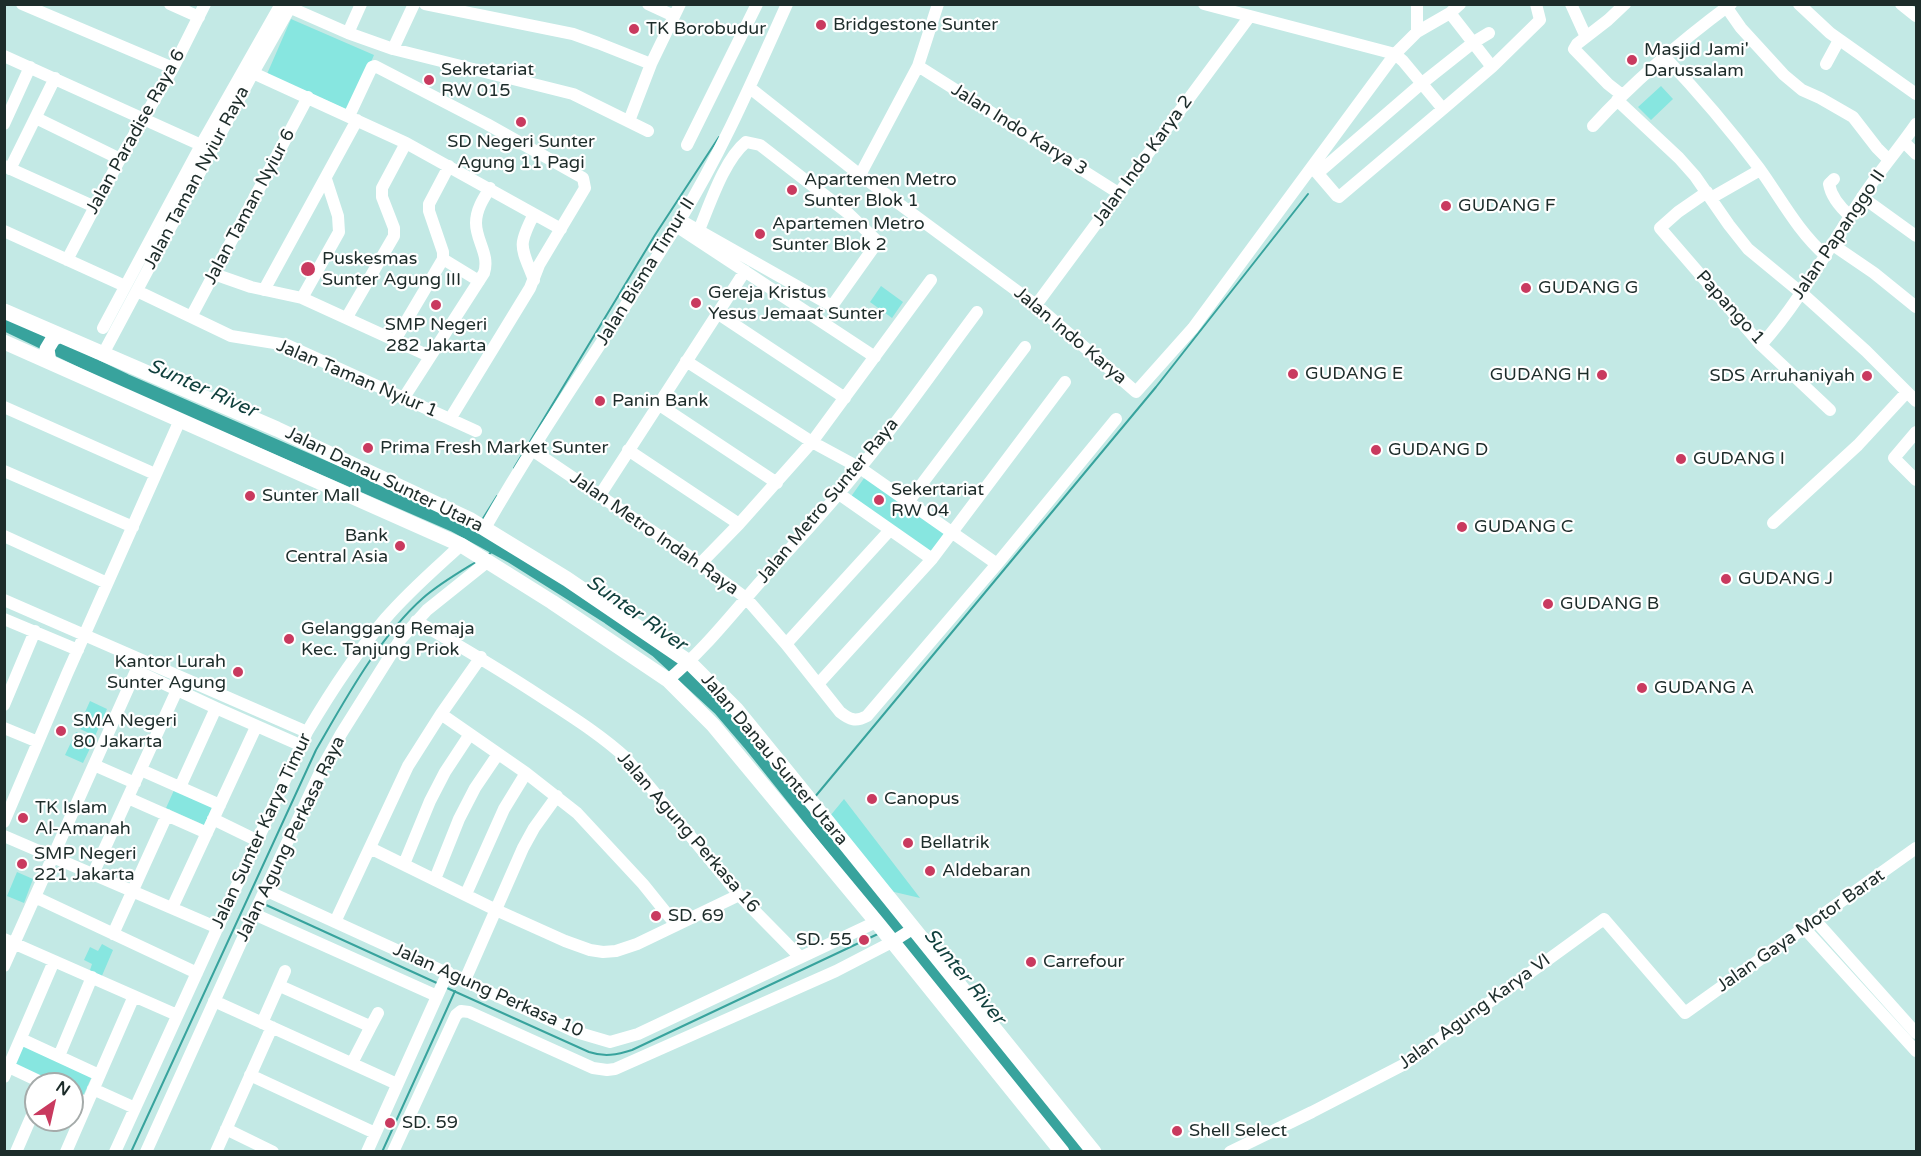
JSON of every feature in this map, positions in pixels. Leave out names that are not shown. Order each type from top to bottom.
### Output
[{"type":"main road","name":"Jalan Danau Sunter Utara","points":[[4,311],[45,343],[180,420],[463,547],[670,678],[713,725],[886,932],[1062,1152]]},
{"type":"main road","name":"Jalan Danau Sunter Utara","points":[[4,342],[45,343],[103,354],[277,429],[478,525],[584,590],[687,664],[736,709],[1094,1152]]},
{"type":"street","points":[[22,4],[173,68]]},
{"type":"street","points":[[170,4],[198,17]]},
{"type":"street","name":"Jalan Paradise Raya 6","points":[[67,260],[120,159],[173,68],[205,4]]},
{"type":"street","points":[[348,33],[361,4]]},
{"type":"street","points":[[393,49],[414,4]]},
{"type":"street","points":[[424,4],[573,34],[651,64]]},
{"type":"street","points":[[629,121],[651,64],[677,10],[648,4]]},
{"type":"street","points":[[687,145],[757,4]]},
{"type":"street","name":"Jalan Bisma Timur II","points":[[478,525],[532,450],[678,223],[750,88],[787,4]]},
{"type":"street","points":[[860,175],[918,66],[938,4]]},
{"type":"street","points":[[1204,4],[1399,57],[1443,109]]},
{"type":"street","points":[[1417,4],[1417,32]]},
{"type":"street","name":"Jalan Indo Karya","points":[[750,88],[860,175],[1036,305],[1136,392],[1192,328],[1315,170],[1417,32],[1450,13],[1460,4]]},
{"type":"street","points":[[1489,33],[1474,42],[1315,170],[1337,196],[1339,197],[1492,67],[1540,20],[1536,4]]},
{"type":"street","points":[[1571,4],[1586,37]]},
{"type":"street","points":[[1799,4],[1839,40],[1917,94]]},
{"type":"street","points":[[1900,4],[1917,16]]},
{"type":"street","points":[[103,328],[201,145],[288,6],[348,33],[393,49],[573,94],[648,131]]},
{"type":"street","name":"Jalan Taman Nyiur Raya","points":[[103,354],[288,6]]},
{"type":"street","points":[[1620,6],[1575,46],[1575,51],[1679,158],[1748,249],[1866,351],[1917,401]]},
{"type":"street","points":[[1593,126],[1664,56],[1721,8],[1784,75],[1802,90],[1837,106],[1853,117],[1889,160]]},
{"type":"street","points":[[1450,13],[1492,67]]},
{"type":"street","name":"Jalan Indo Karya 2","points":[[1036,305],[1250,16]]},
{"type":"street","points":[[1826,64],[1839,40]]},
{"type":"street","points":[[4,56],[201,145]]},
{"type":"street","points":[[1664,56],[1719,114],[1809,240],[1826,256]]},
{"type":"street","points":[[264,290],[326,179],[353,118],[372,67],[375,66],[487,124],[583,178],[585,188],[539,265],[534,279],[450,419]]},
{"type":"street","name":"Jalan Indo Karya 3","points":[[918,66],[1119,194]]},
{"type":"street","points":[[4,124],[8,106],[30,67]]},
{"type":"street","points":[[253,73],[406,143],[561,229]]},
{"type":"street","points":[[55,78],[36,118],[7,167],[95,207]]},
{"type":"street","name":"Jalan Taman Nyiur 6","points":[[191,317],[308,97]]},
{"type":"street","points":[[36,118],[120,159]]},
{"type":"street","name":"Jalan Papanggo II","points":[[1761,345],[1826,256],[1862,196],[1917,124]]},
{"type":"street","points":[[678,223],[699,230],[832,306],[874,247],[876,240],[874,236],[760,145],[746,142],[723,176],[699,230]]},
{"type":"street","points":[[1904,142],[1917,154]]},
{"type":"street","points":[[347,317],[394,236],[394,228],[382,197],[382,188],[406,143]]},
{"type":"street","points":[[395,340],[442,259],[443,252],[429,211],[429,204],[449,166]]},
{"type":"street","points":[[710,166],[723,176]]},
{"type":"street","points":[[1709,195],[1760,170]]},
{"type":"street","points":[[302,298],[339,232],[338,216],[326,179]]},
{"type":"street","points":[[1834,179],[1829,184],[1829,188],[1839,205],[1850,216]]},
{"type":"street","points":[[403,399],[485,270],[486,262],[476,230],[476,220],[478,210],[490,188]]},
{"type":"street","name":"Papango 1","points":[[1709,195],[1678,212],[1660,228],[1761,345],[1830,410]]},
{"type":"street","points":[[1862,196],[1917,236]]},
{"type":"street","points":[[534,214],[522,241],[523,251],[534,279]]},
{"type":"street","points":[[678,223],[745,271],[874,357]]},
{"type":"street","points":[[4,231],[124,286]]},
{"type":"street","points":[[1833,245],[1874,273],[1917,307]]},
{"type":"street","points":[[442,259],[479,281]]},
{"type":"street","points":[[600,495],[745,271]]},
{"type":"street","points":[[214,274],[251,287],[302,298],[429,356]]},
{"type":"street","points":[[700,564],[777,483],[812,442],[931,280]]},
{"type":"street","name":"Jalan Taman Nyiur 1","points":[[137,291],[240,339],[287,345],[476,431]]},
{"type":"street","name":"Jalan Metro Sunter Raya","points":[[670,678],[718,632],[839,494],[977,312]]},
{"type":"street","points":[[717,313],[845,398]]},
{"type":"street","points":[[909,501],[1025,347]]},
{"type":"street","points":[[686,361],[812,442],[860,468],[998,564],[1116,419]]},
{"type":"street","points":[[819,683],[933,559],[1065,382]]},
{"type":"street","points":[[1773,523],[1858,445],[1907,392]]},
{"type":"street","points":[[658,404],[777,483]]},
{"type":"street","points":[[4,407],[156,474]]},
{"type":"street","points":[[4,822],[180,420]]},
{"type":"street","points":[[1917,432],[1894,459],[1917,480]]},
{"type":"street","name":"Jalan Metro Indah Raya","points":[[532,450],[746,598],[819,683],[840,712],[848,718],[861,720],[867,716],[998,564]]},
{"type":"street","points":[[628,450],[739,524]]},
{"type":"street","points":[[4,471],[133,527]]},
{"type":"street","points":[[839,494],[933,559]]},
{"type":"street","points":[[786,644],[890,530]]},
{"type":"street","points":[[4,536],[107,583]]},
{"type":"street","name":"Jalan Sunter Karya Timur","points":[[115,1152],[307,732],[343,676],[385,619],[415,588],[463,547]]},
{"type":"street","name":"Jalan Agung Perkasa Raya","points":[[146,1152],[259,902],[340,734],[400,640],[416,621],[485,561]]},
{"type":"street","points":[[4,600],[307,732]]},
{"type":"street","points":[[4,619],[78,650]]},
{"type":"street","name":"Jalan Agung Perkasa 16","points":[[416,621],[481,657],[594,732],[626,758],[739,895],[800,957]]},
{"type":"street","points":[[4,705],[35,631]]},
{"type":"street","points":[[334,922],[408,766],[481,657]]},
{"type":"street","points":[[4,966],[10,941],[35,897],[135,673],[143,674],[300,745]]},
{"type":"street","points":[[93,874],[177,690]]},
{"type":"street","points":[[180,787],[216,708]]},
{"type":"street","points":[[441,714],[526,773],[577,813],[644,884],[676,925]]},
{"type":"street","points":[[172,908],[256,727]]},
{"type":"street","points":[[4,728],[38,742]]},
{"type":"street","points":[[404,864],[430,801],[445,772],[470,734]]},
{"type":"street","points":[[435,879],[475,788],[498,753]]},
{"type":"street","points":[[94,765],[135,783]]},
{"type":"street","points":[[141,770],[220,805]]},
{"type":"street","points":[[466,894],[504,809],[526,773]]},
{"type":"street","points":[[465,980],[523,849],[534,828],[557,796]]},
{"type":"street","points":[[128,798],[207,833]]},
{"type":"street","points":[[113,934],[167,815]]},
{"type":"street","points":[[213,819],[256,840]]},
{"type":"street","points":[[4,836],[218,928]]},
{"type":"street","points":[[370,848],[564,941],[603,952],[616,951],[637,944],[739,895]]},
{"type":"street","name":"Jalan Gaya Motor Barat","points":[[1685,1013],[1917,848]]},
{"type":"street","points":[[35,897],[197,973]]},
{"type":"street","name":"Jalan Agung Perkasa 10","points":[[259,902],[334,922],[442,984]]},
{"type":"street","name":"Jalan Agung Perkasa 10","points":[[259,902],[442,984],[465,980],[576,1032],[610,1042],[638,1034],[800,957],[886,932],[912,929]]},
{"type":"street","name":"Jalan Agung Karya VI","points":[[1230,1152],[1403,1065],[1604,920],[1685,1013]]},
{"type":"street","points":[[1815,920],[1917,1033]]},
{"type":"street","points":[[1804,928],[1917,1051]]},
{"type":"street","name":"Jalan Agung Perkasa 10","points":[[393,1152],[456,1015],[461,1011],[469,1012],[593,1068],[615,1069],[836,971],[886,932]]},
{"type":"street","points":[[10,941],[177,1015]]},
{"type":"street","points":[[24,1077],[7,1072],[10,1050],[21,1039],[54,961]]},
{"type":"street","points":[[216,1152],[250,1076],[285,971]]},
{"type":"street","points":[[58,1056],[92,978]]},
{"type":"street","points":[[367,1152],[442,984]]},
{"type":"street","points":[[278,987],[283,987],[370,1028]]},
{"type":"street","points":[[66,1152],[134,996]]},
{"type":"street","points":[[214,1001],[397,1084]]},
{"type":"street","points":[[352,1063],[378,1013]]},
{"type":"street","points":[[21,1039],[99,1075]]},
{"type":"street","points":[[250,1076],[375,1132]]},
{"type":"street","points":[[93,1089],[135,1108]]},
{"type":"street","points":[[226,1130],[273,1152]]},
{"type":"street","points":[[16,1152],[25,1132]]},
{"type":"shaded area","points":[[291,19],[374,55],[350,111],[267,74]]},
{"type":"shaded area","points":[[1661,86],[1673,99],[1651,120],[1638,107]]},
{"type":"shaded area","points":[[881,286],[903,302],[892,318],[870,302]]},
{"type":"shaded area","points":[[867,474],[949,532],[932,556],[850,498]]},
{"type":"shaded area","points":[[90,701],[107,709],[95,736],[78,728]]},
{"type":"shaded area","points":[[76,732],[94,740],[83,763],[65,755]]},
{"type":"shaded area","points":[[175,788],[213,805],[204,825],[166,808]]},
{"type":"shaded area","points":[[844,799],[920,898],[890,891],[830,816]]},
{"type":"shaded area","points":[[17,872],[33,879],[24,903],[7,896]]},
{"type":"shaded area","points":[[102,944],[113,950],[101,978],[89,973],[92,964],[84,960],[90,947],[98,951]]},
{"type":"shaded area","points":[[24,1043],[93,1074],[84,1094],[84,1072],[29,1072],[14,1065]]},
{"type":"waterway","points":[[514,468],[655,235],[719,137]]},
{"type":"waterway","points":[[814,798],[1156,387],[1308,194]]},
{"type":"waterway","name":"Sunter River","points":[[4,323],[125,381],[455,525],[512,556],[657,650],[721,709],[751,744],[1077,1152]]},
{"type":"waterway","points":[[95,366],[97,359]]},
{"type":"waterway","points":[[482,520],[497,496]]},
{"type":"waterway","points":[[489,554],[497,548]]},
{"type":"waterway","points":[[131,1152],[316,750],[364,670],[392,631],[423,598],[476,562]]},
{"type":"waterway","points":[[264,904],[439,984]]},
{"type":"waterway","name":"Sunter River","points":[[890,928],[896,925]]},
{"type":"waterway","points":[[447,988],[589,1052],[605,1055],[616,1054],[632,1050],[880,933]]},
{"type":"waterway","points":[[382,1152],[455,991]]},
{"type":"place","name":"Bridgestone Sunter","points":[[821,25]]},
{"type":"place","name":"TK Borobudur","points":[[634,29]]},
{"type":"place","name":"Masjid Jami' Darussalam","points":[[1632,60]]},
{"type":"place","name":"Sekretariat RW 015","points":[[429,80]]},
{"type":"place","name":"SD Negeri Sunter Agung 11 Pagi","points":[[521,122]]},
{"type":"place","name":"Apartemen Metro Sunter Blok 1","points":[[792,190]]},
{"type":"place","name":"GUDANG F","points":[[1446,206]]},
{"type":"place","name":"Apartemen Metro Sunter Blok 2","points":[[760,234]]},
{"type":"place","name":"Puskesmas Sunter Agung III","points":[[308,269]]},
{"type":"place","name":"GUDANG G","points":[[1526,288]]},
{"type":"place","name":"Gereja Kristus Yesus Jemaat Sunter","points":[[696,303]]},
{"type":"place","name":"SMP Negeri 282 Jakarta","points":[[436,305]]},
{"type":"place","name":"GUDANG E","points":[[1293,374]]},
{"type":"place","name":"GUDANG H","points":[[1602,375]]},
{"type":"place","name":"SDS Arruhaniyah","points":[[1867,376]]},
{"type":"place","name":"Panin Bank","points":[[600,401]]},
{"type":"place","name":"Prima Fresh Market Sunter","points":[[368,448]]},
{"type":"place","name":"GUDANG D","points":[[1376,450]]},
{"type":"place","name":"GUDANG I","points":[[1681,459]]},
{"type":"place","name":"Sunter Mall","points":[[250,496]]},
{"type":"place","name":"Sekertariat RW 04","points":[[879,500]]},
{"type":"place","name":"GUDANG C","points":[[1462,527]]},
{"type":"place","name":"Bank Central Asia","points":[[400,546]]},
{"type":"place","name":"GUDANG J","points":[[1726,579]]},
{"type":"place","name":"GUDANG B","points":[[1548,604]]},
{"type":"place","name":"Gelanggang Remaja Kec. Tanjung Priok","points":[[289,639]]},
{"type":"place","name":"Kantor Lurah Sunter Agung","points":[[238,672]]},
{"type":"place","name":"GUDANG A","points":[[1642,688]]},
{"type":"place","name":"SMA Negeri 80 Jakarta","points":[[61,731]]},
{"type":"place","name":"Canopus","points":[[872,799]]},
{"type":"place","name":"TK Islam Al-Amanah","points":[[23,818]]},
{"type":"place","name":"Bellatrik","points":[[908,843]]},
{"type":"place","name":"SMP Negeri 221 Jakarta","points":[[22,864]]},
{"type":"place","name":"Aldebaran","points":[[930,871]]},
{"type":"place","name":"SD. 69","points":[[656,916]]},
{"type":"place","name":"SD. 55","points":[[864,940]]},
{"type":"place","name":"Carrefour","points":[[1031,962]]},
{"type":"place","name":"SD. 59","points":[[390,1123]]},
{"type":"place","name":"Shell Select","points":[[1177,1131]]}]
